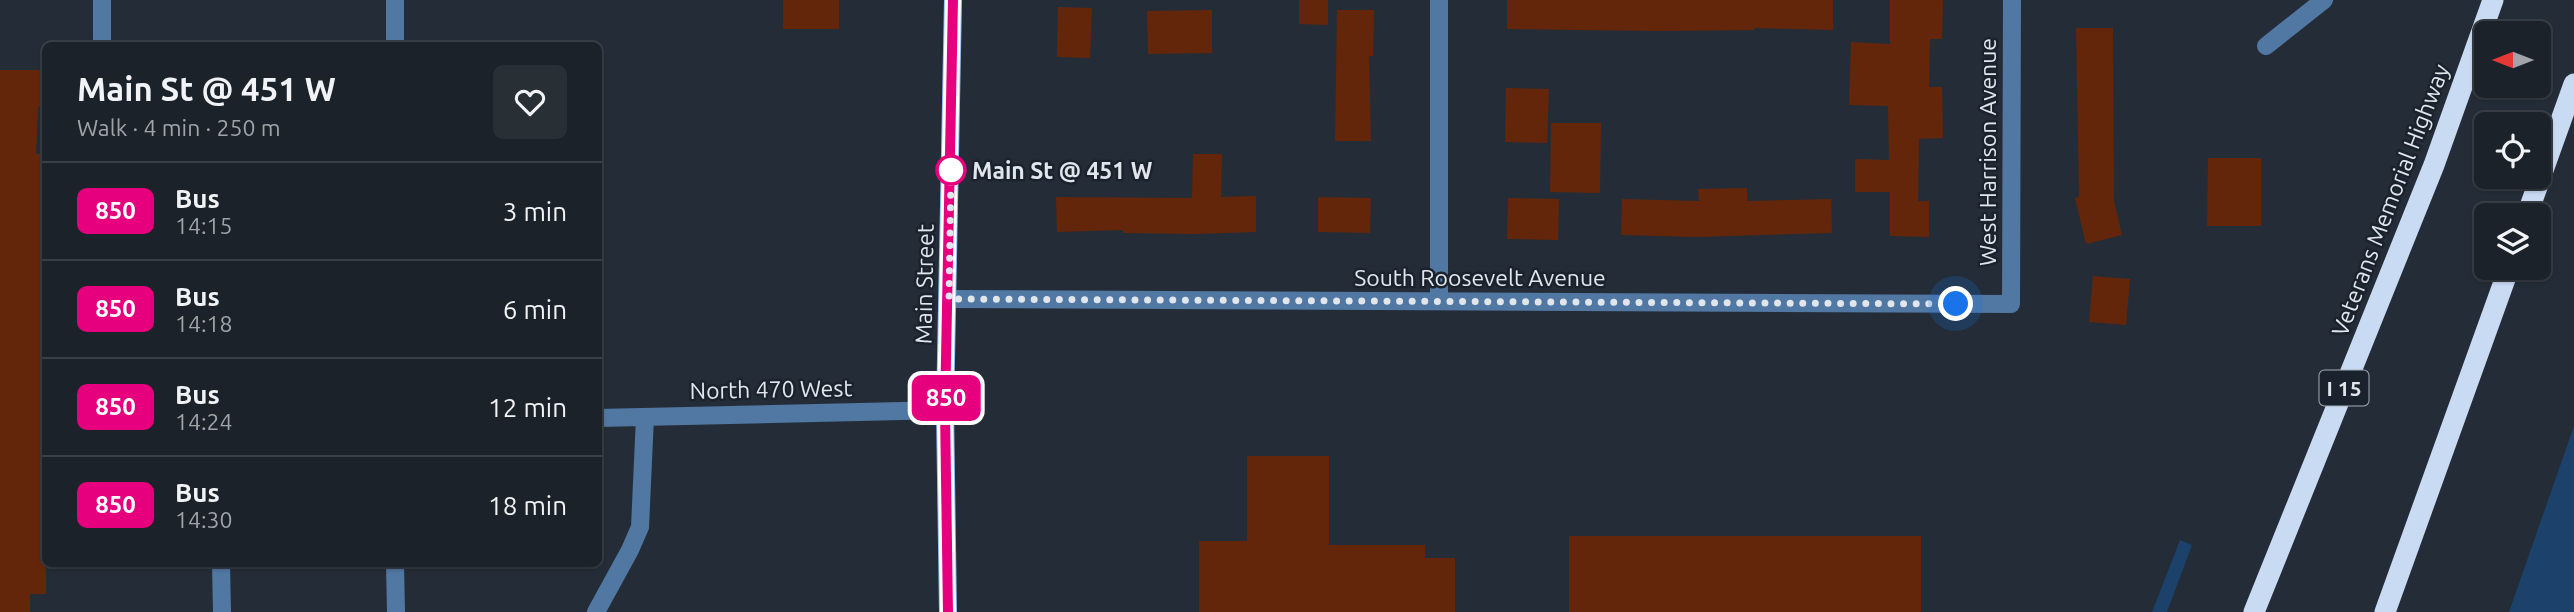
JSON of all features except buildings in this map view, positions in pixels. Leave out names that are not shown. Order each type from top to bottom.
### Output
[{"type":"highway","name":"Veterans Memorial Highway","points":[[2254,612],[2434,165],[2493,0]]},
{"type":"highway","points":[[2531,203],[2574,84]]},
{"type":"highway","points":[[2385,612],[2505,280]]},
{"type":"highway","points":[[2398,576],[2402,612]]},
{"type":"main road","name":"Main Street","points":[[947,612],[945,410],[953,0]]},
{"type":"street","points":[[102,0],[102,42]]},
{"type":"street","points":[[395,0],[395,42]]},
{"type":"street","points":[[1439,0],[1439,301]]},
{"type":"street","name":"West Harrison Avenue","points":[[2011,304],[2012,0]]},
{"type":"street","points":[[2266,46],[2323,0]]},
{"type":"street","name":"South Roosevelt Avenue","points":[[949,299],[2011,304]]},
{"type":"street","name":"North 470 West","points":[[602,418],[945,410]]},
{"type":"street","points":[[596,612],[631,550],[640,527],[645,417]]},
{"type":"street","points":[[221,567],[222,612]]},
{"type":"street","points":[[395,567],[396,612]]},
{"type":"shaded area","points":[[2574,426],[2574,612],[2509,612]]},
{"type":"shaded area","points":[[2180,540],[2192,545],[2167,612],[2152,612]]},
{"type":"bus line","name":"850","points":[[948,612],[945,410],[953,0]]},
{"type":"place","name":"Main St @ 451 W","points":[[951,170]]},
{"type":"route","points":[[951,170],[949,299],[1956,304]]}]
